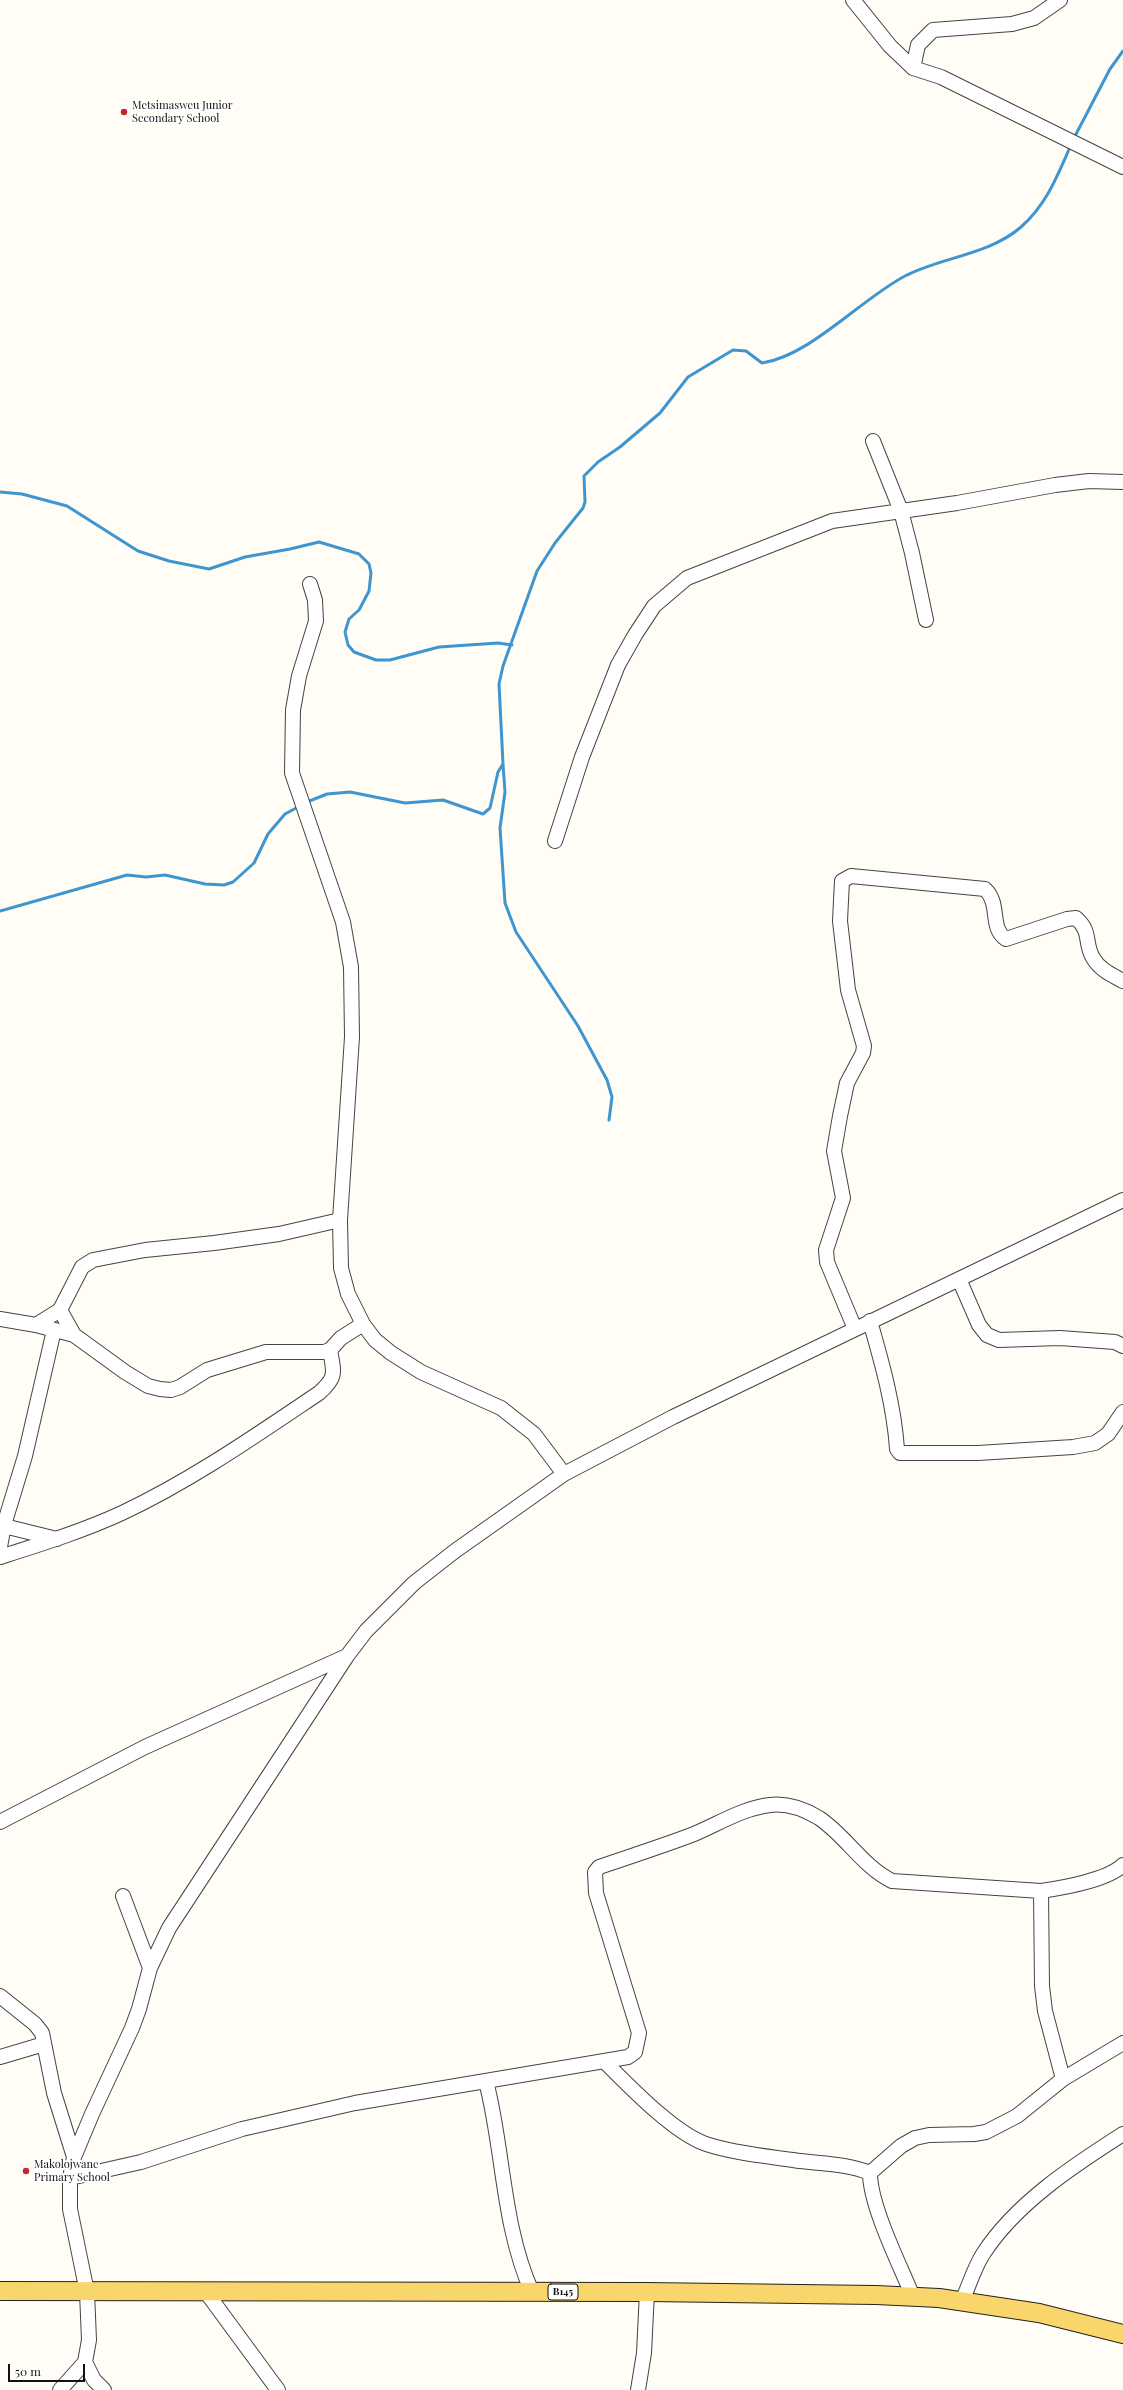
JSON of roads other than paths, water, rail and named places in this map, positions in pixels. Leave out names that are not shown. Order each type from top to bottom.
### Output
[{"type":"main road","name":"B145","points":[[0,2291],[647,2292],[913,2297],[962,2301],[1039,2313],[1123,2334]]},
{"type":"street","points":[[853,0],[890,46],[914,68],[941,77],[1123,167]]},
{"type":"street","points":[[914,68],[918,45],[933,30],[1012,24],[1034,18],[1060,0]]},
{"type":"street","points":[[873,441],[901,511],[912,553],[926,620]]},
{"type":"street","points":[[555,841],[582,757],[618,666],[646,618],[670,590],[687,578],[705,569],[832,521],[957,504],[1055,485],[1089,482],[1123,482]]},
{"type":"street","points":[[310,584],[315,600],[316,621],[300,676],[292,724],[292,773],[343,922],[351,967],[352,1037],[340,1220],[341,1268],[348,1294],[363,1324],[375,1340],[405,1363],[506,1412],[534,1434],[564,1474]]},
{"type":"street","points":[[855,1329],[827,1262],[826,1250],[843,1198],[834,1151],[840,1116],[847,1083],[863,1053],[864,1046],[848,990],[840,921],[842,881],[851,876],[985,889],[992,896],[997,928],[1001,935],[1006,939],[1067,919],[1076,918],[1087,930],[1092,957],[1097,964],[1104,971],[1123,981]]},
{"type":"street","points":[[104,2390],[94,2380],[86,2362],[89,2340],[87,2292],[70,2208],[70,2178],[74,2158],[139,2009],[150,1968],[169,1928],[187,1897],[347,1656],[366,1631],[414,1583],[455,1551],[564,1474],[614,1446],[1123,1200]]},
{"type":"street","points":[[36,1325],[60,1310],[82,1267],[93,1260],[145,1250],[214,1243],[279,1234],[340,1220]]},
{"type":"street","points":[[959,1280],[979,1325],[986,1335],[999,1340],[1060,1338],[1115,1342],[1123,1346]]},
{"type":"street","points":[[60,1310],[74,1335]]},
{"type":"street","points":[[0,1319],[36,1325],[74,1335],[105,1358],[148,1386],[171,1390],[207,1370],[266,1352],[324,1352],[330,1350],[341,1338],[363,1324]]},
{"type":"street","points":[[870,1321],[886,1375],[892,1405],[897,1449],[900,1453],[978,1453],[1095,1443],[1108,1434],[1123,1412]]},
{"type":"street","points":[[0,1547],[2,1525],[25,1456],[54,1330]]},
{"type":"street","points":[[0,1557],[57,1539],[122,1513],[196,1474],[319,1393],[330,1383],[334,1374],[330,1350]]},
{"type":"street","points":[[2,1525],[57,1539]]},
{"type":"street","points":[[0,1822],[145,1747],[347,1656]]},
{"type":"street","points":[[70,2178],[141,2162],[249,2127],[355,2103],[628,2057],[635,2052],[639,2033],[596,1893],[594,1880],[595,1872],[599,1868],[672,1842],[745,1811],[780,1805],[798,1808],[819,1818],[839,1834],[879,1874],[892,1881],[1041,1890],[1065,1887],[1093,1880],[1123,1865]]},
{"type":"street","points":[[1041,1890],[1041,1958],[1045,2011],[1063,2079]]},
{"type":"street","points":[[123,1896],[150,1968]]},
{"type":"street","points":[[0,1996],[35,2024],[42,2033],[54,2093],[74,2158]]},
{"type":"street","points":[[913,2297],[879,2211],[870,2182],[870,2173],[901,2146],[914,2138],[929,2135],[974,2134],[986,2132],[1032,2106],[1063,2079],[1123,2043]]},
{"type":"street","points":[[0,2057],[44,2044]]},
{"type":"street","points":[[605,2062],[652,2108],[706,2144],[759,2155],[810,2163],[847,2166],[870,2173]]},
{"type":"street","points":[[486,2081],[510,2227],[521,2266],[532,2292]]},
{"type":"street","points":[[962,2301],[983,2255],[1003,2229],[1033,2198],[1090,2155],[1123,2134]]},
{"type":"street","points":[[206,2292],[278,2390]]},
{"type":"street","points":[[638,2390],[644,2353],[647,2292]]},
{"type":"street","points":[[60,2390],[86,2362]]},
{"type":"waterway","points":[[1074,138],[1110,69],[1123,51]]},
{"type":"waterway","points":[[307,802],[327,794],[350,792],[405,803],[443,800],[483,814],[490,808],[498,772],[503,764],[499,684],[503,666],[537,571],[555,543],[583,508],[585,502],[584,476],[598,462],[620,447],[660,413],[688,377],[733,350],[746,351],[762,363],[780,358],[798,350],[817,338],[888,286],[905,276],[934,264],[980,250],[1008,236],[1021,227],[1045,199],[1056,179],[1071,145]]},
{"type":"waterway","points":[[0,492],[22,494],[67,506],[138,551],[169,561],[209,569],[245,557],[319,542],[359,554],[369,564],[371,573],[369,591],[359,610],[349,619],[345,632],[348,645],[354,652],[376,660],[390,660],[439,647],[498,643],[512,645]]},
{"type":"waterway","points":[[503,764],[505,792],[500,828],[505,903],[516,932],[578,1026],[607,1080],[612,1097],[609,1120]]},
{"type":"waterway","points":[[0,911],[127,875],[146,877],[165,875],[205,884],[224,885],[233,882],[254,863],[268,834],[285,814],[298,807]]},
{"type":"place","name":"Metsimasweu Junior Secondary School","points":[[124,112]]},
{"type":"place","name":"Makolojwane Primary School","points":[[26,2171]]}]
